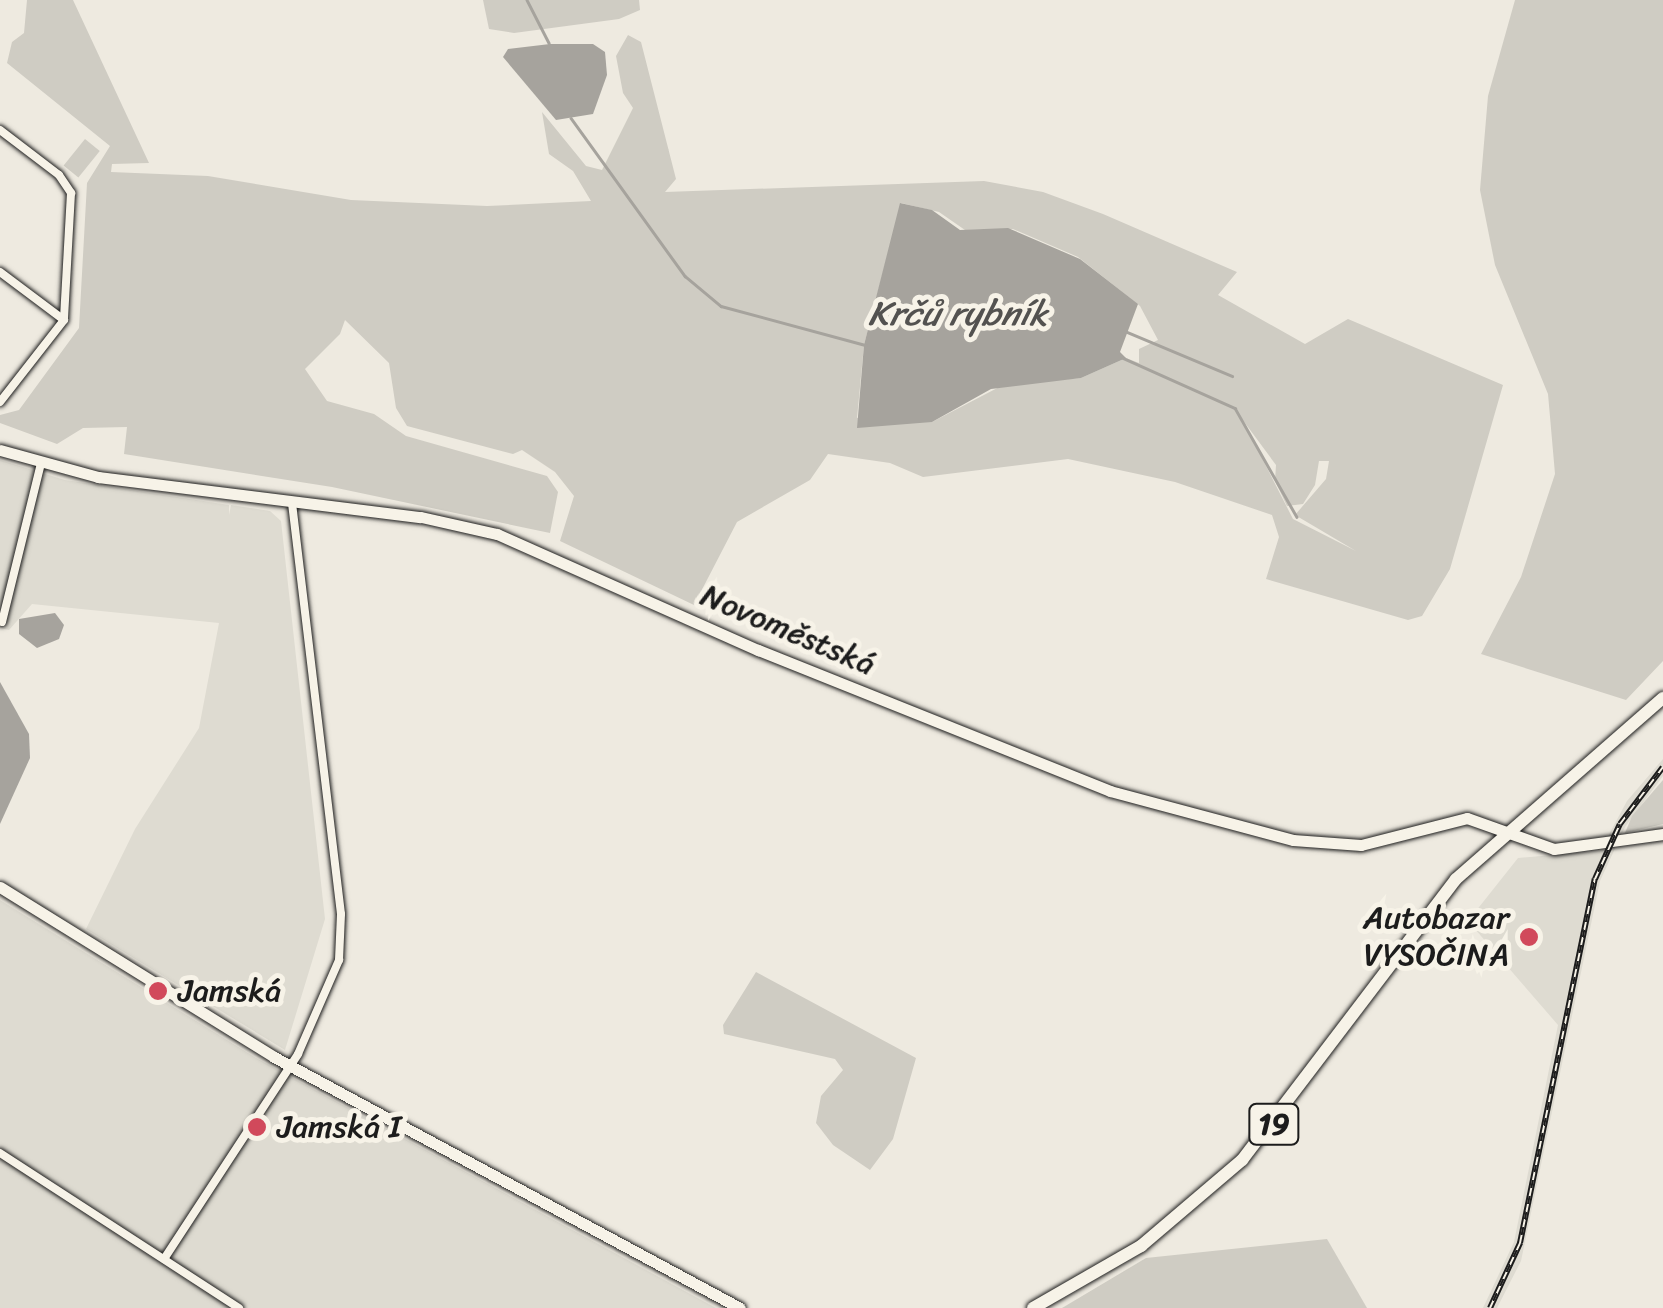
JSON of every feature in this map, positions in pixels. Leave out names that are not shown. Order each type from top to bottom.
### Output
[{"type":"main road","name":"19","points":[[1033,1308],[1141,1246],[1242,1160],[1404,943],[1505,831],[1663,698]]},
{"type":"street","points":[[0,130],[69,184],[64,320],[0,402]]},
{"type":"street","points":[[0,272],[64,320]]},
{"type":"street","name":"Novoměstská","points":[[0,450],[98,477],[421,517],[514,540],[758,650],[1110,792],[1222,824],[1341,846],[1466,818],[1505,831],[1533,846],[1554,849],[1663,834]]},
{"type":"street","points":[[2,622],[40,463]]},
{"type":"street","points":[[164,1259],[291,1066],[334,980],[341,934],[292,501]]},
{"type":"street","points":[[0,887],[291,1066],[740,1308]]},
{"type":"street","points":[[0,1152],[239,1308]]},
{"type":"shaded area","points":[[27,0],[73,0],[149,163],[112,164],[111,172],[208,176],[351,200],[487,206],[591,201],[573,171],[549,154],[542,112],[586,166],[602,170],[633,108],[623,93],[616,56],[628,35],[641,42],[676,179],[665,192],[984,181],[1043,192],[1237,272],[1218,295],[1305,344],[1348,319],[1503,385],[1450,569],[1422,616],[1408,620],[1266,579],[1279,537],[1272,515],[1175,482],[1068,459],[923,477],[890,463],[828,454],[810,480],[737,522],[694,605],[560,541],[574,496],[555,472],[522,450],[513,454],[407,426],[396,408],[389,363],[345,320],[340,334],[305,369],[327,401],[374,414],[406,436],[547,476],[558,492],[550,533],[332,487],[124,454],[127,427],[83,428],[57,444],[0,423],[0,415],[19,410],[79,328],[87,183],[110,146],[7,63],[12,42],[24,33]],"holes":[[[901,203],[939,212],[965,230],[1013,229],[1078,257],[1140,306],[1158,340],[1139,349],[1139,363],[1126,358],[1081,378],[1005,384],[932,422],[857,418],[864,345]],[[1242,419],[1276,465],[1275,481],[1287,506],[1303,504],[1315,485],[1319,461],[1329,461],[1326,479],[1295,515],[1356,551],[1293,519]]]},
{"type":"shaded area","points":[[483,0],[639,0],[640,10],[619,19],[514,33],[489,29]]},
{"type":"shaded area","points":[[1515,0],[1663,0],[1663,661],[1626,700],[1481,654],[1521,577],[1555,474],[1548,394],[1495,265],[1480,190],[1488,96]]},
{"type":"shaded area","points":[[85,139],[100,151],[78,177],[64,165]]},
{"type":"shaded area","points":[[0,460],[65,480],[229,505],[229,515],[231,505],[270,511],[281,521],[325,919],[285,1050],[86,929],[135,829],[199,728],[219,623],[32,604],[9,630],[0,628]]},
{"type":"shaded area","name":"Autobazar VYSOČINA","points":[[1663,759],[1663,776],[1625,827],[1600,881],[1521,1261],[1497,1308],[1483,1308],[1514,1242],[1558,1025],[1468,921],[1518,858],[1600,851],[1627,801]]},
{"type":"shaded area","points":[[1663,780],[1663,824],[1625,833],[1632,816]]},
{"type":"shaded area","points":[[0,900],[256,1058],[716,1308],[0,1308]]},
{"type":"shaded area","points":[[756,972],[916,1058],[893,1139],[870,1170],[833,1145],[816,1123],[821,1096],[843,1070],[835,1059],[724,1034],[723,1025]]},
{"type":"shaded area","points":[[1327,1239],[1367,1308],[1062,1308],[1146,1258]]},
{"type":"water","points":[[593,44],[605,52],[607,75],[593,114],[556,120],[503,57],[508,49]]},
{"type":"water","name":"Krčů rybník","points":[[900,203],[932,210],[960,230],[1008,228],[1080,259],[1138,304],[1120,352],[1126,358],[1081,378],[991,389],[932,422],[857,428],[864,345]]},
{"type":"water","points":[[55,613],[64,625],[59,639],[37,648],[19,634],[19,619]]},
{"type":"water","points":[[0,682],[29,734],[30,758],[0,824]]},
{"type":"waterway","points":[[527,0],[549,43]]},
{"type":"waterway","points":[[571,118],[685,276],[721,306],[866,345]]},
{"type":"waterway","points":[[1127,332],[1232,376]]},
{"type":"waterway","points":[[1123,358],[1235,408],[1297,517]]},
{"type":"railway","points":[[1490,1308],[1520,1243],[1595,879],[1620,824],[1663,767]]},
{"type":"place","name":"Autobazar VYSOČINA","points":[[1529,937]]},
{"type":"place","name":"Jamská","points":[[158,991]]},
{"type":"place","name":"Jamská I","points":[[257,1127]]}]
